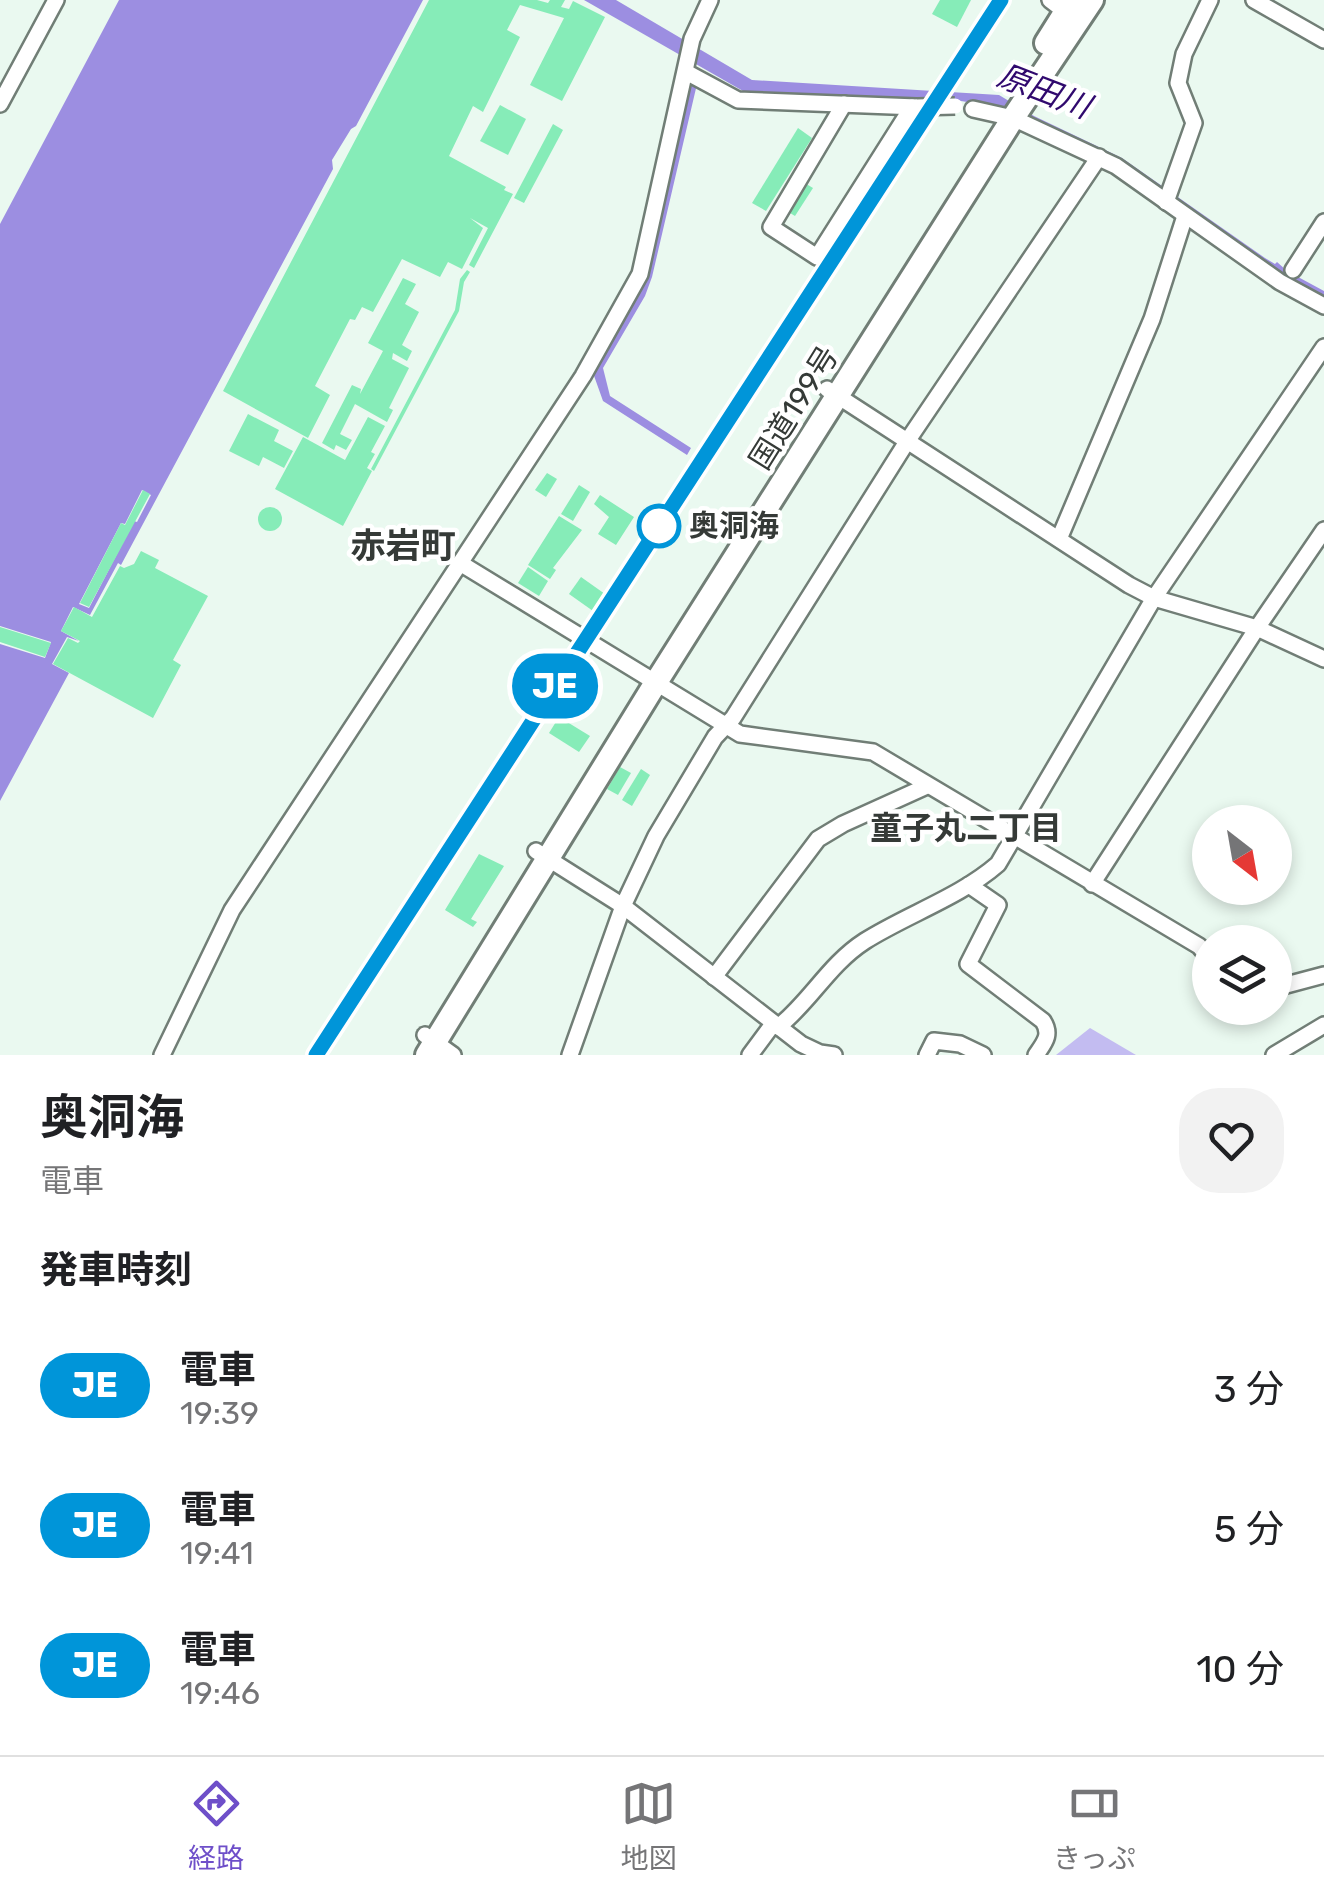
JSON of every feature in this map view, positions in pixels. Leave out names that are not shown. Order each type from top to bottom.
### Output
[{"type":"highway","name":"国道199号","points":[[431,1048],[541,855],[1072,6]]},
{"type":"street","points":[[0,104],[56,0]]},
{"type":"street","points":[[162,1055],[232,910],[583,376],[640,274],[692,39],[710,0]]},
{"type":"street","points":[[1166,202],[1194,123],[1178,84],[1184,54],[1210,0]]},
{"type":"street","points":[[1254,0],[1324,40]]},
{"type":"street","points":[[686,72],[738,100],[955,106]]},
{"type":"street","points":[[844,104],[771,227],[817,258],[914,107]]},
{"type":"street","points":[[973,109],[1006,116],[1099,157],[1280,282],[1324,306]]},
{"type":"street","points":[[570,1055],[623,906],[656,836],[908,440],[1099,157]]},
{"type":"street","points":[[1059,539],[1152,319],[1185,216]]},
{"type":"street","points":[[1293,270],[1324,222]]},
{"type":"street","points":[[750,1055],[775,1026],[793,1015],[834,964],[998,864],[1154,598],[1324,347]]},
{"type":"street","points":[[833,392],[1129,586],[1154,598],[1257,628],[1324,659]]},
{"type":"street","points":[[1092,884],[1323,533]]},
{"type":"street","points":[[460,564],[726,727],[740,734],[873,752],[1192,942]]},
{"type":"street","points":[[714,977],[818,839],[927,786]]},
{"type":"street","points":[[541,855],[623,906],[800,1044],[834,1055]]},
{"type":"street","points":[[968,885],[998,905],[968,964],[1043,1021],[1047,1038],[1036,1055]]},
{"type":"street","points":[[1292,983],[1324,975]]},
{"type":"street","points":[[1274,1055],[1324,1025]]},
{"type":"street","points":[[927,1055],[934,1041],[946,1040],[983,1055]]},
{"type":"shaded area","points":[[119,0],[423,0],[356,126],[332,160],[333,169],[121,565],[118,563],[90,615],[73,607],[61,631],[79,641],[67,637],[52,664],[69,673],[0,801],[0,644],[45,658],[51,642],[0,626],[0,224]],"holes":[[[142,490],[151,495],[89,608],[79,604]]]},
{"type":"shaded area","points":[[584,0],[616,0],[752,80],[999,95],[1122,158],[1265,258],[1324,291],[1324,301],[1297,287],[1119,164],[991,106],[955,100],[743,91]]},
{"type":"shaded area","points":[[691,81],[697,84],[652,277],[603,368],[610,396],[691,448],[687,455],[603,401],[593,373],[647,274]]},
{"type":"shaded area","points":[[1090,1028],[1136,1055],[1056,1055]]},
{"type":"building","points":[[429,0],[565,0],[561,7],[569,9],[573,1],[605,17],[562,101],[530,85],[564,18],[520,5],[507,30],[520,37],[483,112],[473,106],[449,156],[513,194],[474,268],[469,265],[488,228],[470,218],[483,228],[462,269],[448,262],[440,277],[402,259],[373,312],[362,307],[355,320],[350,319],[315,386],[330,395],[308,438],[223,391]]},
{"type":"building","points":[[940,0],[971,0],[957,27],[932,14]]},
{"type":"building","points":[[500,105],[526,119],[508,155],[480,141]]},
{"type":"building","points":[[553,124],[563,130],[524,203],[514,198]]},
{"type":"building","points":[[798,128],[812,138],[766,211],[752,203]]},
{"type":"building","points":[[803,182],[813,188],[795,216],[785,210]]},
{"type":"building","points":[[467,270],[470,272],[464,282],[459,311],[374,471],[371,469],[455,310],[460,279]]},
{"type":"building","points":[[403,278],[416,284],[405,304],[419,312],[402,345],[412,351],[407,361],[393,353],[392,359],[409,368],[389,408],[393,410],[387,422],[355,404],[340,434],[352,440],[346,450],[336,445],[334,450],[322,443],[352,385],[361,389],[360,394],[383,351],[368,343]]},
{"type":"building","points":[[248,414],[279,430],[274,441],[293,451],[284,468],[263,457],[259,466],[229,451]]},
{"type":"building","points":[[368,417],[385,426],[371,452],[375,454],[367,468],[372,471],[343,526],[275,489],[303,437],[345,460]]},
{"type":"building","points":[[547,473],[557,479],[546,497],[535,490]]},
{"type":"building","points":[[579,485],[590,492],[573,521],[561,514]]},
{"type":"building","points":[[143,490],[150,494],[89,607],[80,603],[121,523],[125,525]]},
{"type":"building","points":[[600,495],[634,517],[616,545],[598,534],[609,517],[594,504]]},
{"type":"building","points":[[270,507],[279,510],[279,528],[270,531],[261,528],[258,519],[261,510]]},
{"type":"building","points":[[559,516],[582,530],[553,568],[556,570],[550,579],[528,565]]},
{"type":"building","points":[[141,551],[159,560],[155,568],[208,596],[173,660],[181,665],[153,718],[53,664],[68,638],[80,641],[61,631],[74,607],[92,617],[120,566],[134,564]]},
{"type":"building","points":[[528,567],[548,581],[539,596],[518,583]]},
{"type":"building","points":[[581,577],[605,594],[593,611],[569,594]]},
{"type":"building","points":[[0,627],[51,643],[45,657],[0,642]]},
{"type":"building","points":[[559,717],[590,736],[579,752],[549,733]]},
{"type":"building","points":[[620,767],[631,773],[618,795],[607,789]]},
{"type":"building","points":[[641,769],[650,775],[632,806],[622,800]]},
{"type":"building","points":[[479,854],[504,866],[471,919],[477,922],[473,927],[445,910]]},
{"type":"railway","points":[[316,1055],[1001,0]]},
{"type":"train","name":"JE","points":[[316,1055],[1001,0]]},
{"type":"place","name":"奥洞海","points":[[659,526]]},
{"type":"district","name":"赤岩町","points":[[403,546]]},
{"type":"district","name":"童子丸二丁目","points":[[966,828]]},
{"type":"water label","name":"原田川","points":[[1044,91]]}]
